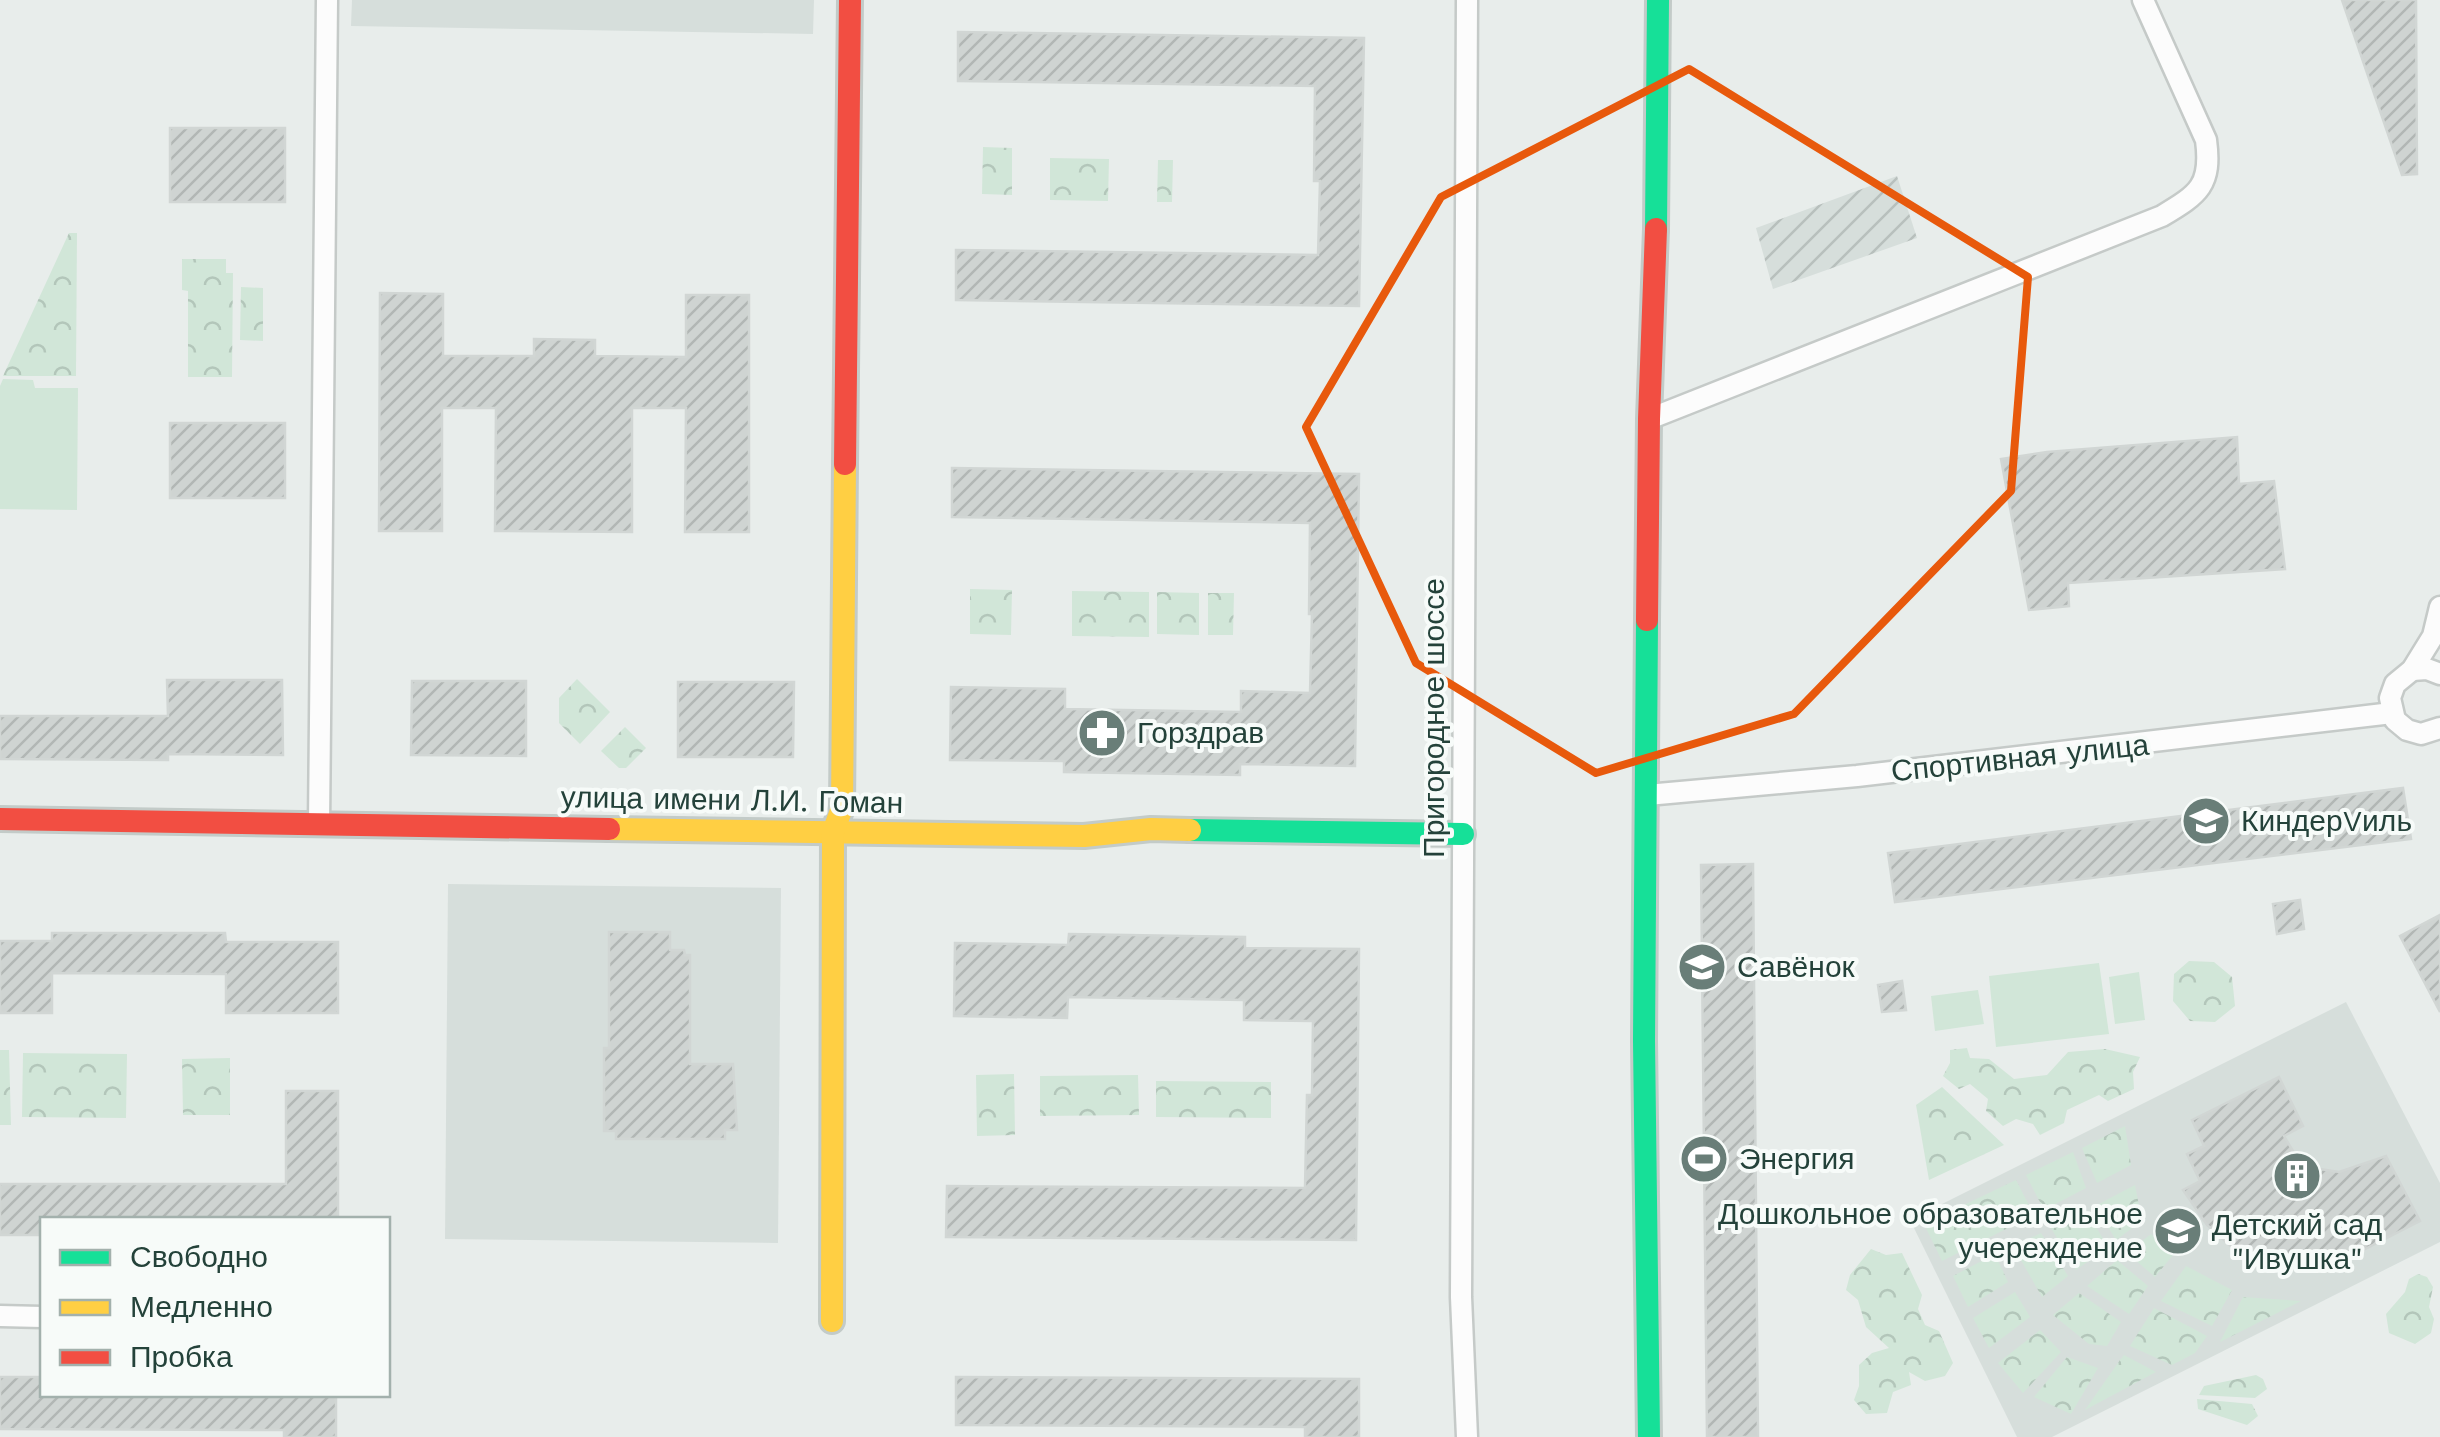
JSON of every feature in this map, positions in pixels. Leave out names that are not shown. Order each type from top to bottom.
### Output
[{"type":"street","points":[[319,824],[327,0]]},
{"type":"street","points":[[832,1321],[833,832],[842,808],[850,0]]},
{"type":"street","name":"Пригородное шоссе","points":[[1467,0],[1461,1297],[1467,1437]]},
{"type":"street","points":[[1649,1437],[1644,1041],[1658,0]]},
{"type":"street","points":[[1650,419],[2162,216],[2189,200],[2204,184],[2209,164],[2206,140],[2143,0]]},
{"type":"street","points":[[2436,734],[2406,730],[2392,713],[2390,698],[2394,684],[2412,670],[2433,636],[2440,608]]},
{"type":"street","points":[[2412,670],[2427,669],[2440,674]]},
{"type":"street","name":"Спортивная улица","points":[[1647,795],[1839,778],[2392,713]]},
{"type":"street","name":"улица имени Л.И. Гоман","points":[[0,819],[1084,836],[1151,829],[1463,834]]},
{"type":"street","points":[[0,1316],[40,1316]]},
{"type":"highlighted area","points":[[1689,69],[2028,277],[2011,491],[1794,714],[1596,773],[1416,663],[1306,427],[1441,197]]},
{"type":"shaded area","points":[[352,0],[814,0],[813,34],[351,26]]},
{"type":"shaded area","points":[[1897,176],[1917,238],[1773,289],[1756,228]]},
{"type":"shaded area","points":[[448,884],[781,888],[778,1243],[445,1239]]},
{"type":"shaded area","name":"Дошкольное образовательное учереждение","points":[[2346,1002],[2440,1183],[2440,1242],[2052,1437],[2017,1437],[1910,1220]]},
{"type":"green space","points":[[983,147],[1012,148],[1012,195],[982,194]]},
{"type":"green space","points":[[1050,158],[1109,159],[1108,201],[1050,200]]},
{"type":"green space","points":[[1158,160],[1173,160],[1172,202],[1157,202]]},
{"type":"green space","points":[[69,233],[77,233],[76,376],[3,376]]},
{"type":"green space","points":[[182,259],[226,259],[226,273],[233,273],[232,377],[188,377],[188,291],[182,290]]},
{"type":"green space","points":[[241,287],[263,288],[263,341],[240,340]]},
{"type":"green space","points":[[3,379],[33,380],[35,388],[78,388],[77,510],[0,509]]},
{"type":"green space","points":[[970,589],[1012,590],[1011,635],[970,634]]},
{"type":"green space","points":[[1072,591],[1149,592],[1149,637],[1072,636]]},
{"type":"green space","points":[[1157,592],[1199,593],[1199,635],[1157,634]]},
{"type":"green space","points":[[1208,593],[1234,593],[1233,635],[1208,635]]},
{"type":"green space","points":[[577,679],[610,712],[580,744],[559,723],[559,698]]},
{"type":"green space","points":[[625,727],[646,748],[626,768],[619,768],[601,751]]},
{"type":"green space","points":[[2189,961],[2214,962],[2232,977],[2235,1006],[2215,1022],[2190,1021],[2173,1001],[2174,974]]},
{"type":"green space","points":[[2099,963],[2109,1034],[1996,1047],[1989,976]]},
{"type":"green space","points":[[2139,972],[2145,1020],[2115,1024],[2109,977]]},
{"type":"green space","points":[[1978,990],[1984,1024],[1935,1031],[1931,996]]},
{"type":"green space","points":[[1967,1048],[1970,1058],[1989,1059],[2014,1079],[2047,1075],[2068,1052],[2105,1049],[2140,1057],[2133,1072],[2134,1089],[2108,1101],[2099,1095],[2067,1110],[2064,1123],[2040,1135],[2033,1124],[2016,1119],[2003,1126],[1986,1111],[1988,1099],[1970,1084],[1959,1089],[1943,1076],[1950,1063],[1950,1050]]},
{"type":"green space","points":[[0,1050],[9,1050],[11,1125],[0,1125]]},
{"type":"green space","points":[[23,1053],[127,1054],[126,1118],[22,1117]]},
{"type":"green space","points":[[230,1058],[230,1115],[183,1115],[182,1059]]},
{"type":"green space","points":[[1014,1074],[1015,1135],[977,1136],[976,1075]]},
{"type":"green space","points":[[1138,1075],[1139,1115],[1040,1116],[1040,1076]]},
{"type":"green space","points":[[1156,1081],[1271,1082],[1271,1118],[1156,1117]]},
{"type":"green space","points":[[1942,1087],[2004,1145],[1929,1180],[1916,1105]]},
{"type":"green space","points":[[2125,1126],[2131,1165],[2097,1183],[2082,1148]]},
{"type":"green space","points":[[2073,1152],[2086,1188],[2044,1210],[2026,1175]]},
{"type":"green space","points":[[2016,1180],[2034,1215],[1942,1261],[1924,1224]]},
{"type":"green space","points":[[2135,1185],[2142,1221],[2116,1240],[2095,1206]]},
{"type":"green space","points":[[2086,1210],[2108,1247],[2076,1270],[2051,1228]]},
{"type":"green space","points":[[2041,1233],[2068,1276],[2042,1297],[2013,1246]]},
{"type":"green space","points":[[2151,1234],[2173,1255],[2155,1277],[2127,1253]]},
{"type":"green space","points":[[1871,1249],[1886,1255],[1902,1253],[1922,1295],[1918,1309],[1925,1325],[1939,1331],[1953,1363],[1945,1376],[1925,1381],[1909,1372],[1911,1385],[1893,1392],[1887,1413],[1866,1414],[1854,1400],[1859,1365],[1872,1353],[1889,1348],[1866,1327],[1858,1300],[1846,1290],[1850,1275]]},
{"type":"green space","points":[[1995,1254],[2008,1282],[1968,1307],[1953,1276]]},
{"type":"green space","points":[[2117,1260],[2148,1286],[2129,1314],[2087,1286]]},
{"type":"green space","points":[[2186,1266],[2232,1290],[2212,1326],[2161,1301]]},
{"type":"green space","points":[[2418,1274],[2427,1277],[2433,1287],[2429,1307],[2434,1319],[2431,1333],[2415,1344],[2389,1333],[2386,1314],[2405,1292],[2409,1279]]},
{"type":"green space","points":[[2015,1292],[2030,1317],[1989,1348],[1973,1318]]},
{"type":"green space","points":[[2079,1293],[2121,1322],[2107,1346],[2089,1344],[2053,1315]]},
{"type":"green space","points":[[2243,1297],[2301,1301],[2220,1342]]},
{"type":"green space","points":[[2154,1308],[2207,1336],[2195,1353],[2172,1365],[2130,1346]]},
{"type":"green space","points":[[2040,1330],[2061,1352],[2023,1393],[1998,1363]]},
{"type":"green space","points":[[2124,1355],[2156,1372],[2085,1410],[2120,1360]]},
{"type":"green space","points":[[2067,1357],[2098,1368],[2071,1414],[2034,1397]]},
{"type":"green space","points":[[2256,1375],[2263,1379],[2267,1389],[2255,1398],[2199,1395],[2204,1386]]},
{"type":"green space","points":[[2197,1399],[2252,1404],[2258,1416],[2247,1425],[2198,1409]]},
{"type":"building","points":[[2342,0],[2416,0],[2417,174],[2402,175]]},
{"type":"building","points":[[958,32],[1364,38],[1359,306],[956,300],[956,250],[1318,255],[1320,181],[1314,181],[1315,86],[958,81]]},
{"type":"building","points":[[170,128],[285,128],[285,202],[170,202]]},
{"type":"building","points":[[380,293],[443,294],[443,356],[534,356],[534,339],[595,340],[595,356],[686,357],[686,295],[749,295],[749,532],[685,532],[686,408],[632,408],[632,532],[495,531],[496,408],[442,408],[442,531],[379,531]]},
{"type":"building","points":[[170,423],[285,423],[285,498],[170,498]]},
{"type":"building","points":[[2237,437],[2239,484],[2274,481],[2285,569],[2068,583],[2069,606],[2029,610],[2001,459]]},
{"type":"building","points":[[952,468],[1359,474],[1355,766],[1240,764],[1240,775],[1064,772],[1064,761],[950,760],[951,687],[1065,689],[1065,709],[1241,712],[1241,691],[1310,693],[1312,614],[1310,523],[952,517]]},
{"type":"building","points":[[167,680],[282,680],[283,755],[168,754],[168,760],[0,759],[0,716],[168,716]]},
{"type":"building","points":[[412,681],[526,681],[526,756],[411,755]]},
{"type":"building","points":[[678,682],[794,682],[793,757],[678,757]]},
{"type":"building","points":[[2403,788],[2411,839],[1895,902],[1888,853]]},
{"type":"building","points":[[1753,864],[1758,1437],[1707,1437],[1701,865]]},
{"type":"building","points":[[2300,900],[2304,929],[2277,934],[2273,904]]},
{"type":"building","points":[[2440,915],[2440,1012],[2400,936]]},
{"type":"building","points":[[609,932],[670,932],[670,950],[684,950],[685,955],[690,955],[690,1064],[733,1064],[737,1130],[725,1130],[725,1139],[616,1139],[616,1131],[604,1131]]},
{"type":"building","points":[[52,933],[225,933],[226,942],[338,942],[338,1013],[226,1013],[226,974],[52,973],[52,1013],[0,1013],[0,941],[52,941]]},
{"type":"building","points":[[1069,934],[1245,937],[1245,948],[1359,949],[1356,1240],[946,1237],[947,1186],[1305,1188],[1313,1021],[1244,1020],[1244,1000],[1068,997],[1067,1018],[954,1016],[955,943],[1068,945]]},
{"type":"building","points":[[1902,981],[1906,1010],[1882,1012],[1878,985]]},
{"type":"building","name":"Детский сад \"Ивушка\"","points":[[2279,1077],[2303,1126],[2284,1136],[2296,1156],[2314,1168],[2339,1172],[2386,1156],[2420,1221],[2361,1251],[2320,1266],[2282,1268],[2236,1251],[2207,1225],[2183,1190],[2200,1181],[2187,1154],[2204,1146],[2192,1120]]},
{"type":"building","points":[[286,1091],[338,1091],[338,1217],[40,1217],[40,1235],[0,1235],[0,1184],[286,1184]]},
{"type":"building","points":[[0,1377],[40,1377],[40,1397],[336,1397],[336,1437],[284,1437],[284,1430],[0,1429]]},
{"type":"building","points":[[956,1377],[1359,1379],[1359,1437],[1305,1437],[1305,1427],[956,1425]]},
{"type":"traffic: fast","points":[[1656,229],[1658,0]]},
{"type":"traffic: fast","points":[[1647,620],[1644,1041],[1649,1437]]},
{"type":"traffic: fast","points":[[1190,830],[1463,834]]},
{"type":"traffic: slow","points":[[832,1321],[833,832],[842,808],[845,464]]},
{"type":"traffic: slow","points":[[609,829],[1084,836],[1151,829],[1190,830]]},
{"type":"traffic: jam","points":[[845,464],[850,0]]},
{"type":"traffic: jam","points":[[1647,620],[1656,229]]},
{"type":"traffic: jam","points":[[0,819],[609,829]]},
{"type":"place","name":"Горздрав","points":[[1102,733]]},
{"type":"place","name":"КиндерVиль","points":[[2206,821]]},
{"type":"place","name":"Савёнок","points":[[1702,967]]},
{"type":"place","name":"Энергия","points":[[1704,1159]]},
{"type":"place","name":"Детский сад \"Ивушка\"","points":[[2297,1176]]},
{"type":"place","name":"Дошкольное образовательное учереждение","points":[[2178,1231]]}]
